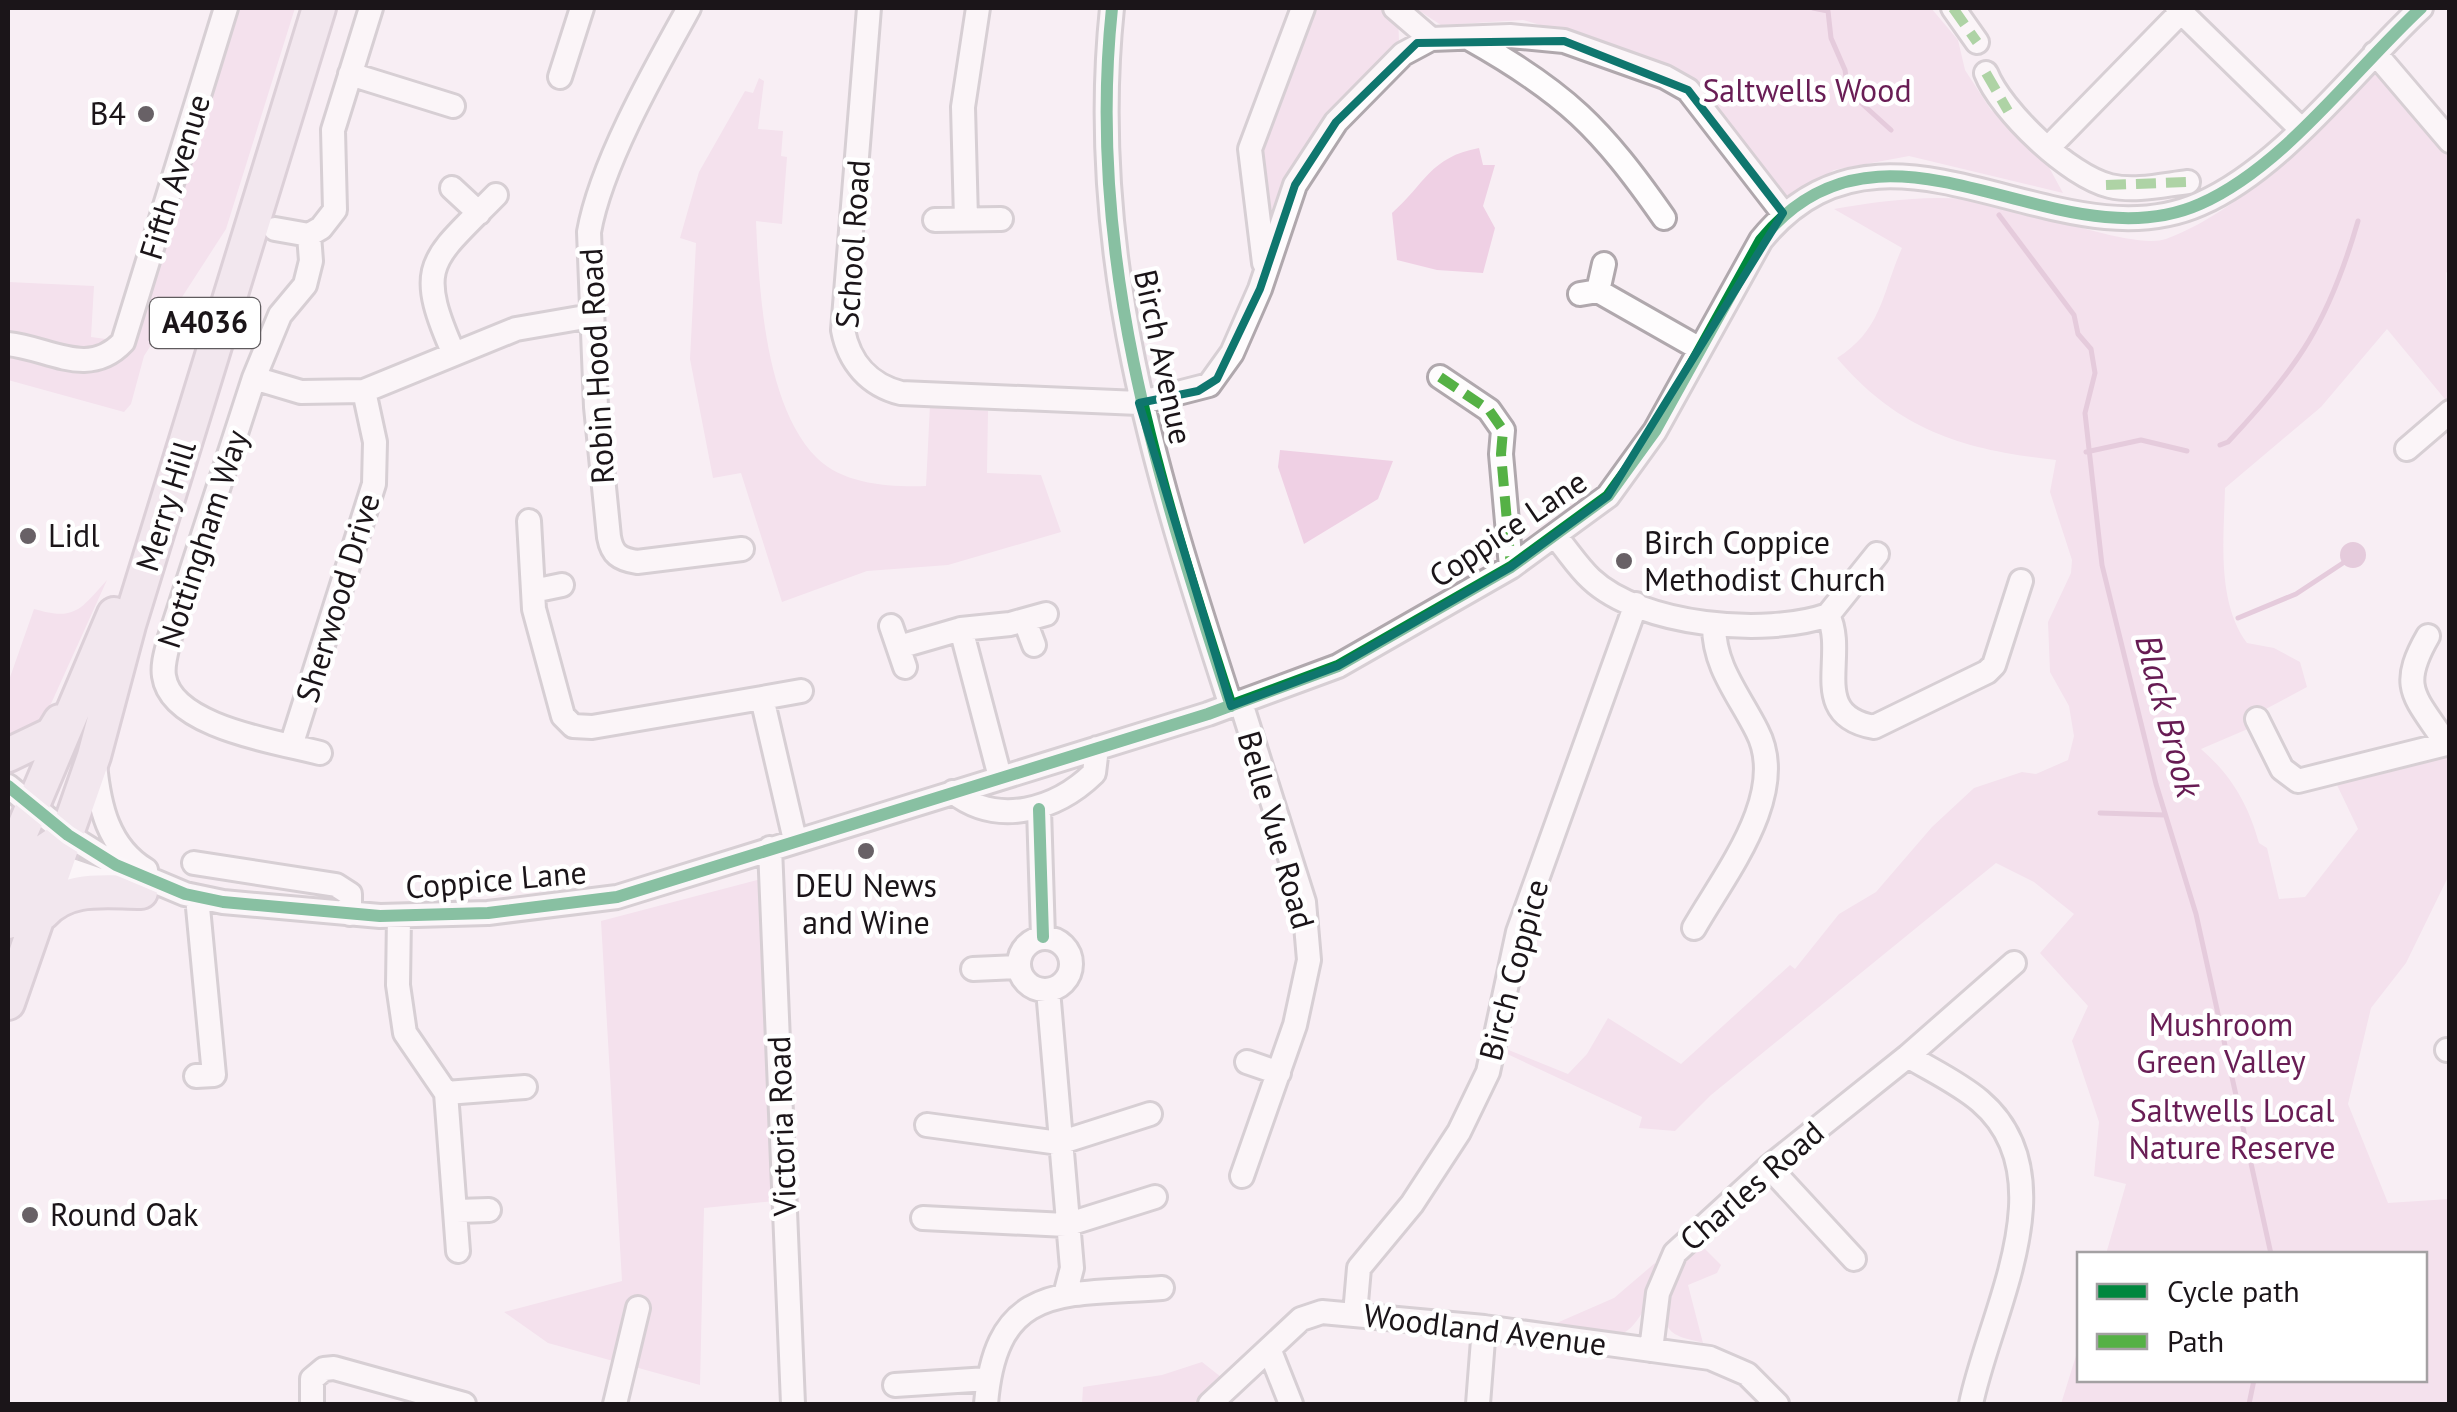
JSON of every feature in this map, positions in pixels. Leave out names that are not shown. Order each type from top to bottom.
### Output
[{"type":"highway","name":"Merry Hill","points":[[8,1002],[42,912],[30,835],[88,673],[107,638],[301,8]]},
{"type":"highway","name":"Merry Hill","points":[[30,835],[94,756],[129,626],[319,8]]},
{"type":"highway","points":[[8,922],[30,835],[129,626]]},
{"type":"highway","points":[[8,755],[52,734],[88,673]]},
{"type":"highway","points":[[42,912],[56,899],[74,892],[141,892]]},
{"type":"street","name":"Fifth Avenue","points":[[8,344],[82,361],[112,353],[123,342],[226,8]]},
{"type":"street","points":[[275,229],[309,235],[322,228],[336,210],[331,144],[371,8]]},
{"type":"street","points":[[560,77],[582,8]]},
{"type":"street","name":"Robin Hood Road","points":[[688,8],[655,70],[593,210],[591,316],[611,549],[621,560],[636,562],[742,549]]},
{"type":"street","name":"School Road","points":[[869,8],[844,317],[851,356],[880,386],[901,394],[1139,403],[1198,391],[1217,379],[1260,289],[1295,185],[1336,122],[1403,54],[1431,38]]},
{"type":"street","points":[[966,219],[963,107],[978,8]]},
{"type":"street","name":"Birch Avenue","points":[[1112,8],[1107,200],[1139,403],[1236,705]]},
{"type":"street","points":[[1265,266],[1250,149],[1303,8]]},
{"type":"street","points":[[1395,8],[1431,38],[1564,41],[1688,90],[1783,214]]},
{"type":"street","points":[[1954,8],[1976,42]]},
{"type":"street","name":"Coppice Lane","points":[[30,835],[191,896],[350,914],[488,914],[617,897],[1236,705],[1338,666],[1512,567],[1608,496],[1655,430],[1761,240],[1783,214],[1820,190],[1884,175],[1921,175],[2117,217],[2198,206],[2233,184],[2301,129],[2421,8]]},
{"type":"street","points":[[2050,146],[2178,10],[2301,129]]},
{"type":"street","points":[[1466,38],[1564,97],[1614,146],[1664,218]]},
{"type":"street","points":[[2375,52],[2441,113],[2450,141]]},
{"type":"street","points":[[1986,73],[2008,111],[2071,166],[2106,185],[2188,182]]},
{"type":"street","points":[[350,74],[454,106]]},
{"type":"street","points":[[236,280],[275,229],[269,172]]},
{"type":"street","points":[[452,188],[478,214]]},
{"type":"street","points":[[454,354],[429,285],[440,254],[496,196]]},
{"type":"street","points":[[934,220],[1001,220]]},
{"type":"street","name":"Nottingham Way","points":[[309,235],[311,261],[306,286],[280,315],[254,378],[170,637],[164,675],[178,706],[217,726],[320,753]]},
{"type":"street","points":[[1604,264],[1589,292],[1700,350]]},
{"type":"street","points":[[254,378],[301,392],[364,391],[516,329],[591,316]]},
{"type":"street","points":[[1440,378],[1488,410],[1503,430],[1501,454],[1512,567]]},
{"type":"street","name":"Sherwood Drive","points":[[291,746],[374,484],[375,442],[364,391]]},
{"type":"street","points":[[2406,448],[2450,412]]},
{"type":"street","points":[[529,521],[533,592],[555,699],[573,726],[592,727],[801,691]]},
{"type":"street","points":[[1556,537],[1593,581],[1636,604],[1714,626],[1775,624],[1828,615],[1877,554]]},
{"type":"street","points":[[1828,615],[1835,628],[1832,687],[1836,700],[1851,719],[1874,728],[1994,665],[2021,580]]},
{"type":"street","points":[[533,592],[562,586]]},
{"type":"street","name":"Birch Coppice","points":[[1355,1314],[1359,1268],[1412,1204],[1460,1132],[1488,1072],[1518,932],[1636,604]]},
{"type":"street","points":[[898,647],[962,629],[1036,617],[1034,645]]},
{"type":"street","points":[[1694,928],[1749,829],[1766,780],[1765,749],[1719,664],[1714,626]]},
{"type":"street","points":[[962,629],[1000,777]]},
{"type":"street","points":[[2256,719],[2282,768],[2298,781],[2447,742],[2410,689],[2410,667],[2428,636]]},
{"type":"street","points":[[762,698],[796,840]]},
{"type":"street","name":"Belle Vue Road","points":[[1236,705],[1304,902],[1308,935],[1306,986],[1242,1176]]},
{"type":"street","points":[[954,792],[981,808],[1038,808],[1065,797],[1094,773],[1097,748]]},
{"type":"street","points":[[94,756],[100,802],[116,841],[136,864],[191,896]]},
{"type":"street","points":[[1038,808],[1043,937]]},
{"type":"street","points":[[30,835],[141,892],[191,896]]},
{"type":"street","name":"Victoria Road","points":[[770,848],[793,1404]]},
{"type":"street","points":[[194,863],[336,885],[350,894],[350,914]]},
{"type":"street","points":[[191,896],[214,1075],[196,1076]]},
{"type":"street","points":[[399,916],[398,985],[405,1033],[446,1093],[458,1250]]},
{"type":"street","points":[[1043,937],[1054,938],[1070,955],[1067,978],[1048,990],[1028,984],[1018,967],[1024,946],[1043,937]]},
{"type":"street","name":"Charles Road","points":[[1651,1350],[1658,1293],[1675,1253],[1769,1167],[1908,1056],[2014,962]]},
{"type":"street","points":[[973,969],[1018,967]]},
{"type":"street","points":[[1048,990],[1072,1268],[1066,1294]]},
{"type":"street","points":[[1908,1056],[1980,1101],[2007,1138],[2018,1167],[2021,1212],[1972,1404]]},
{"type":"street","points":[[1247,1062],[1278,1073]]},
{"type":"street","points":[[446,1093],[525,1087]]},
{"type":"street","points":[[927,1124],[1059,1142],[1150,1114]]},
{"type":"street","points":[[1769,1167],[1854,1260]]},
{"type":"street","points":[[924,1218],[1066,1225],[1155,1196]]},
{"type":"street","points":[[457,1211],[489,1210]]},
{"type":"street","points":[[986,1404],[994,1354],[1012,1319],[1066,1294],[1162,1288]]},
{"type":"street","points":[[615,1404],[638,1308]]},
{"type":"street","name":"Woodland Avenue","points":[[1210,1404],[1301,1319],[1322,1312],[1484,1327],[1710,1358],[1733,1365],[1755,1380],[1777,1404]]},
{"type":"street","points":[[1478,1404],[1484,1327]]},
{"type":"street","points":[[1270,1351],[1291,1404]]},
{"type":"street","points":[[312,1404],[312,1380],[324,1369],[334,1368],[464,1404]]},
{"type":"street","points":[[895,1385],[988,1380]]},
{"type":"highlighted area","points":[[1564,41],[1665,77],[1688,90],[1783,213],[1608,496],[1511,567],[1338,666],[1231,706],[1139,403],[1198,391],[1217,379],[1260,289],[1295,185],[1336,122],[1417,43]]},
{"type":"green space","points":[[234,8],[295,8],[226,229],[144,356],[131,404],[124,412],[8,380],[8,348],[118,358]]},
{"type":"green space","points":[[1309,8],[1385,8],[1398,17],[1399,41],[1269,240],[1254,162]]},
{"type":"green space","name":"Saltwells Wood","points":[[1415,8],[1931,8],[1958,40],[1965,70],[1991,110],[2038,147],[2063,193],[1909,156],[1834,170],[1784,204],[1698,82],[1610,45],[1523,20],[1441,25]]},
{"type":"green space","name":"Mushroom Green Valley","points":[[2375,73],[2449,157],[2449,404],[2387,329],[2321,407],[2225,488],[2224,568],[2237,626],[2247,643],[2274,648],[2300,662],[2307,687],[2262,711],[2264,722],[2201,749],[2230,780],[2244,803],[2259,843],[2267,848],[2279,899],[2305,897],[2358,829],[2337,785],[2376,765],[2449,750],[2449,875],[2406,963],[2371,1008],[2348,1104],[2388,1203],[2449,1199],[2449,1404],[2061,1404],[2077,1352],[2077,1382],[2427,1382],[2427,1252],[2107,1252],[2126,1184],[2094,1176],[2099,1122],[2072,1041],[2088,1006],[2040,953],[2074,914],[2034,882],[1996,863],[1711,1095],[1675,1131],[1639,1128],[1642,1117],[1505,1053],[1506,1049],[1568,1074],[1587,1054],[1608,1018],[1681,1064],[1790,965],[1795,969],[1839,914],[1876,892],[1932,827],[1974,788],[2022,772],[2036,774],[2068,760],[2074,736],[2069,706],[2050,672],[2048,622],[2071,573],[2072,560],[2050,492],[2056,460],[1992,450],[1935,433],[1884,403],[1837,358],[1872,323],[1902,248],[1834,209],[1954,198],[1994,203],[2130,239],[2166,239],[2224,209],[2304,144]]},
{"type":"green space","points":[[759,78],[764,81],[758,129],[783,131],[781,156],[787,157],[782,224],[756,221],[759,280],[776,378],[800,436],[817,458],[841,474],[883,485],[926,486],[930,405],[988,411],[987,473],[1041,475],[1061,532],[948,565],[867,571],[782,602],[741,473],[713,478],[690,359],[696,243],[680,238],[699,172],[745,91],[753,93]]},
{"type":"green space","points":[[1479,148],[1483,165],[1495,165],[1483,206],[1495,228],[1483,273],[1437,270],[1397,260],[1392,213],[1439,165]]},
{"type":"green space","points":[[8,282],[94,286],[91,337],[113,340],[112,344],[66,354],[8,333]]},
{"type":"green space","points":[[1280,450],[1393,461],[1378,499],[1304,544],[1278,467]]},
{"type":"green space","points":[[107,580],[45,717],[32,729],[8,737],[8,683],[34,609],[59,614],[76,610]]},
{"type":"green space","points":[[761,879],[775,1201],[704,1208],[700,1385],[548,1343],[504,1312],[622,1281],[601,921]]},
{"type":"green space","points":[[1700,1244],[1721,1265],[1717,1273],[1688,1285],[1703,1343],[1673,1333],[1665,1315],[1673,1281]]},
{"type":"green space","points":[[1655,1263],[1646,1304],[1635,1323],[1620,1335],[1552,1325],[1614,1298]]},
{"type":"green space","points":[[1202,1362],[1221,1377],[1193,1404],[1082,1404],[1083,1387],[1162,1375]]},
{"type":"shaded area","points":[[2353,542],[2362,546],[2366,555],[2362,564],[2353,568],[2344,564],[2340,555],[2344,546]]},
{"type":"waterway","name":"Black Brook","points":[[1813,8],[1828,11],[1831,38],[1845,70],[1848,91],[1891,130]]},
{"type":"waterway","name":"Black Brook","points":[[1999,215],[2074,315],[2078,334],[2091,349],[2095,373],[2085,413],[2102,565],[2156,784],[2196,914],[2271,1252]]},
{"type":"waterway","points":[[2220,445],[2228,442],[2253,415],[2309,341],[2335,287],[2358,221]]},
{"type":"waterway","points":[[2086,452],[2141,440],[2187,451]]},
{"type":"waterway","points":[[2238,618],[2296,594],[2343,563]]},
{"type":"waterway","points":[[2100,813],[2165,815]]},
{"type":"waterway","name":"Black Brook","points":[[2249,1404],[2254,1382]]},
{"type":"marked path","points":[[1953,8],[1977,42]]},
{"type":"marked path","points":[[1986,73],[2008,111]]},
{"type":"marked path","points":[[2106,185],[2188,182]]},
{"type":"marked path","points":[[1440,377],[1489,410],[1503,430],[1501,454],[1511,567]]},
{"type":"cycle path","points":[[1112,8],[1107,99],[1109,188],[1118,276],[1154,448],[1231,706]]},
{"type":"cycle path","points":[[8,786],[68,835],[116,865],[185,894],[223,902],[380,916],[488,913],[617,897],[1208,714],[1338,666],[1511,567],[1608,496],[1655,431],[1761,240],[1810,197],[1862,178],[1917,178],[2088,215],[2145,218],[2200,204],[2231,187],[2289,142],[2421,8]]},
{"type":"cycle path","points":[[1039,809],[1043,937]]},
{"type":"place","name":"B4","points":[[146,114]]},
{"type":"place","name":"Lidl","points":[[28,536]]},
{"type":"place","name":"Birch Coppice Methodist Church","points":[[1624,561]]},
{"type":"place","name":"DEU News and Wine","points":[[866,851]]},
{"type":"place","name":"Round Oak","points":[[30,1215]]},
{"type":"park label","name":"Saltwells Local Nature Reserve","points":[[2232,1130]]}]
